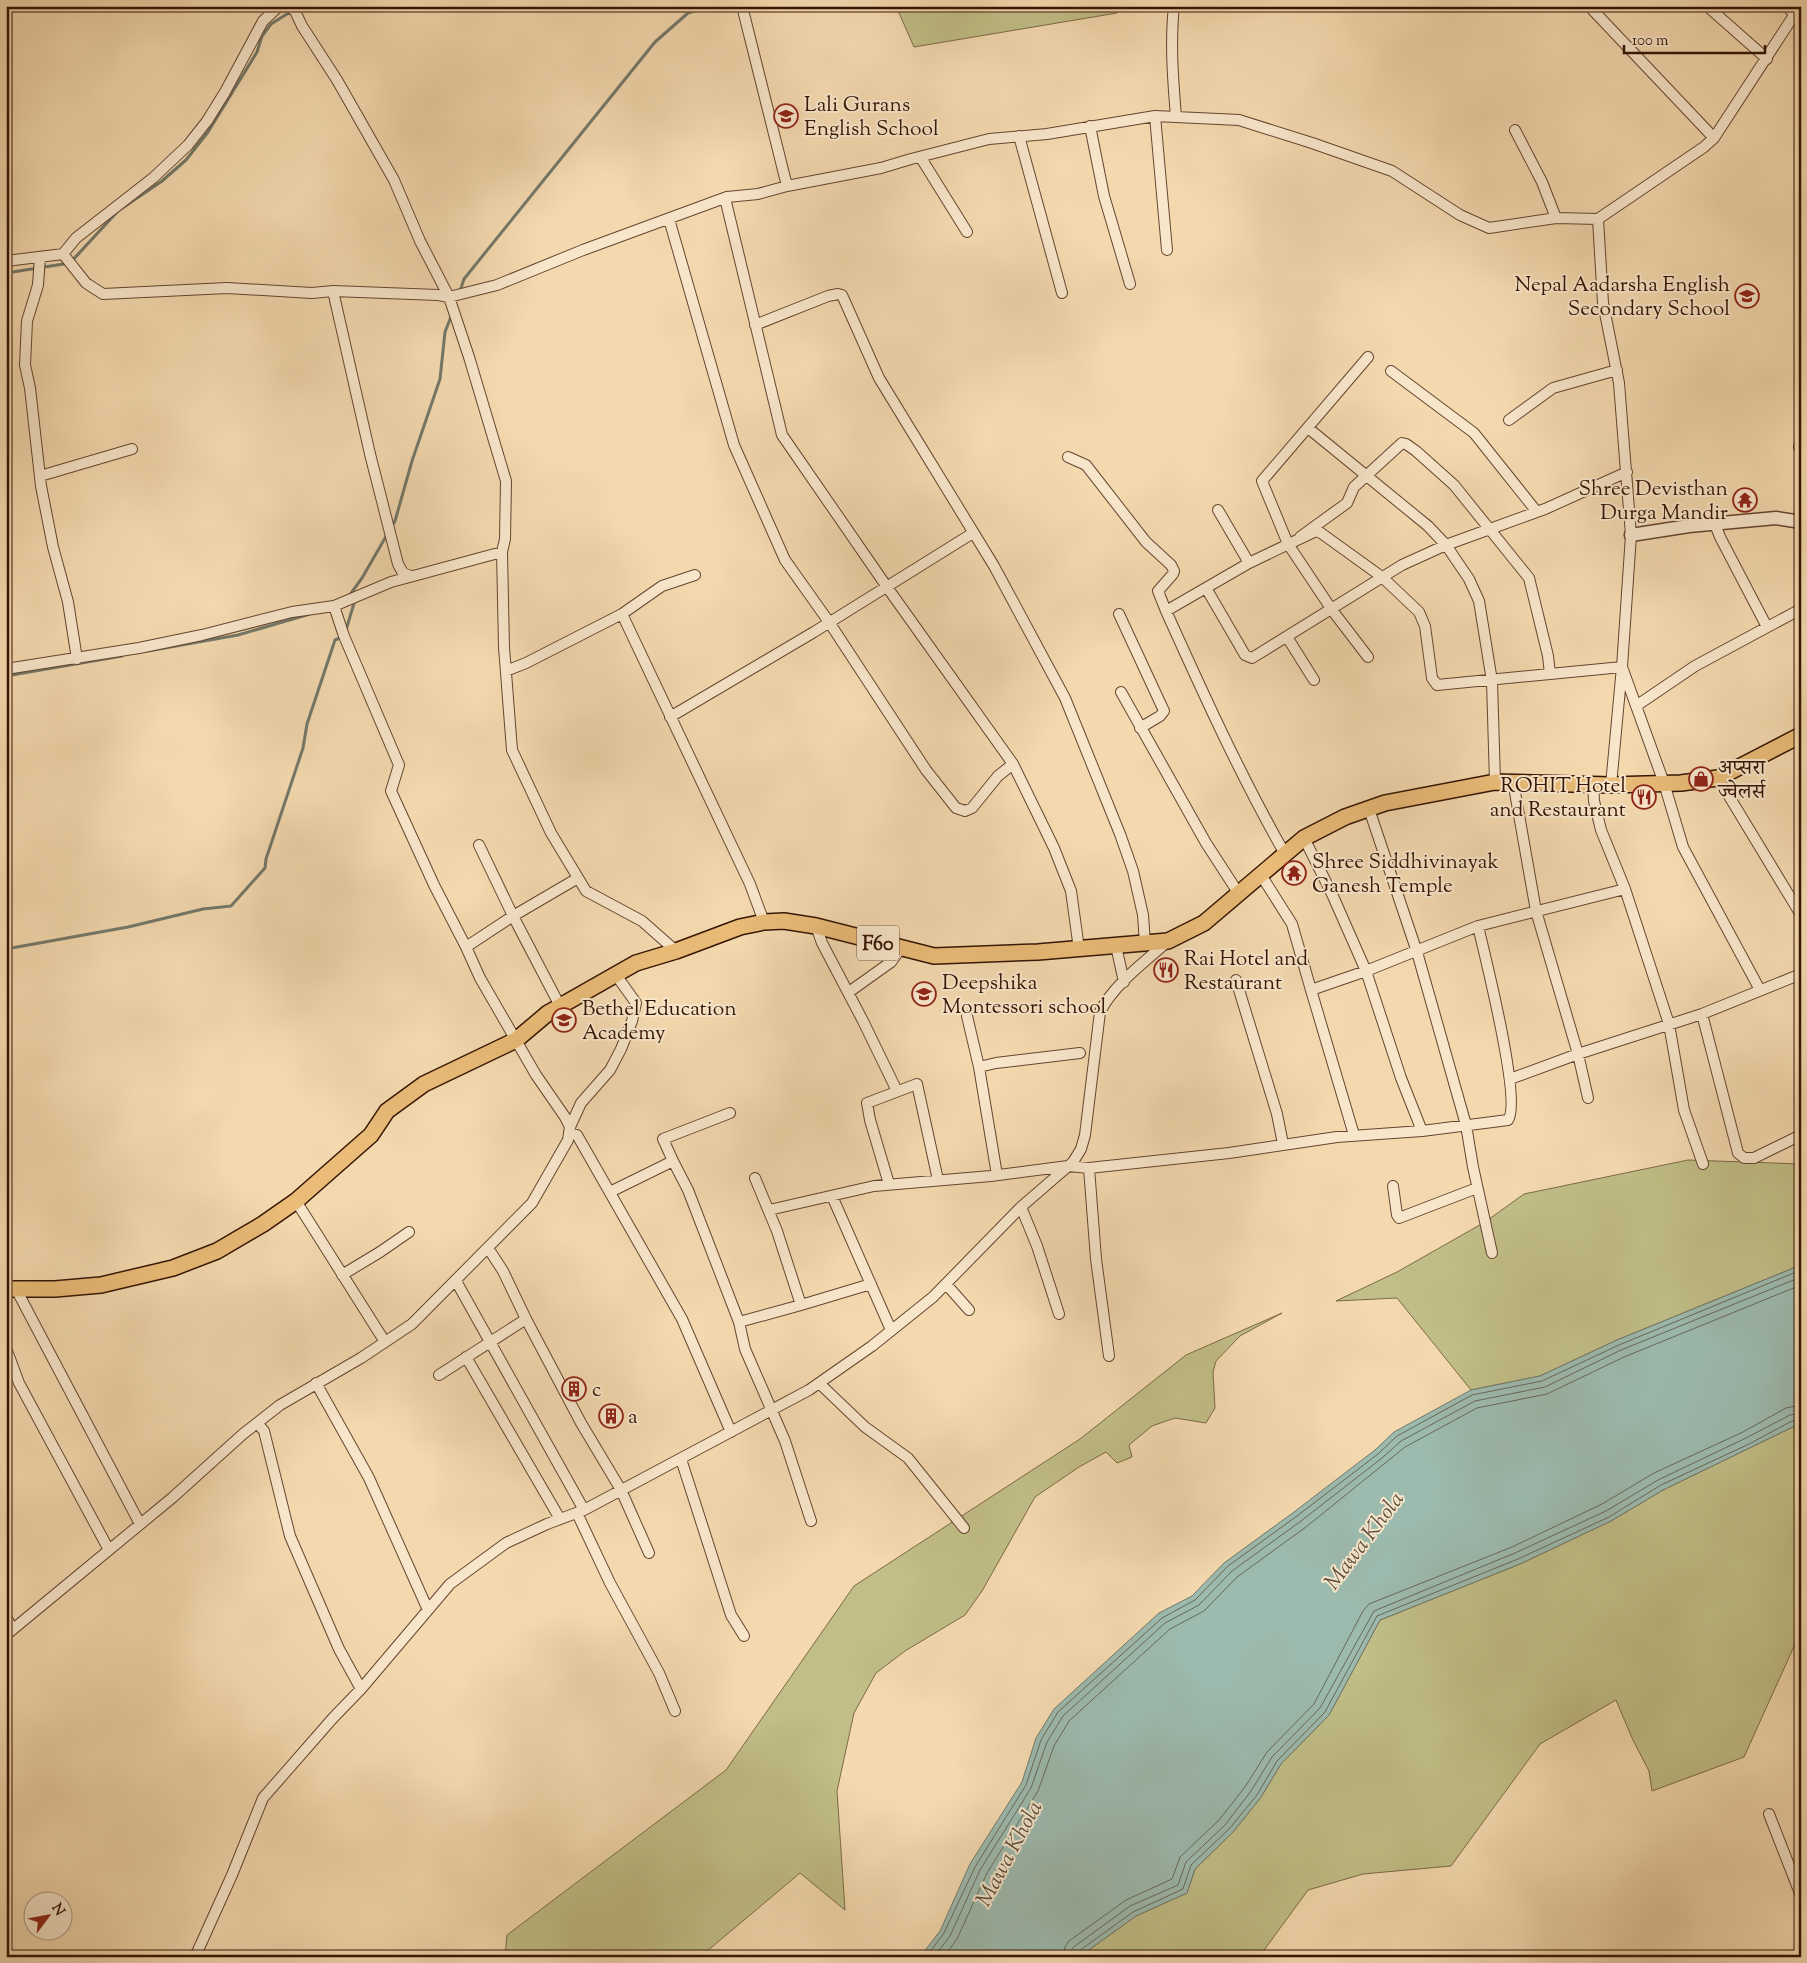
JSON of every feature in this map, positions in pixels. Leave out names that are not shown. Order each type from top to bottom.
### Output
[{"type":"main road","name":"F60","points":[[11,1289],[54,1289],[101,1284],[172,1268],[217,1251],[296,1202],[371,1135],[386,1111],[424,1084],[516,1040],[548,1013],[636,963],[676,951],[740,927],[764,922],[784,921],[816,926],[934,956],[1038,952],[1168,941],[1204,923],[1304,838],[1346,817],[1385,803],[1495,782],[1593,783],[1611,785],[1681,783],[1718,778],[1800,738]]},
{"type":"street","points":[[6,261],[64,254],[76,238],[153,178],[188,145],[207,120],[225,92],[263,21],[278,6]]},
{"type":"street","points":[[742,6],[787,186]]},
{"type":"street","points":[[1174,6],[1172,71],[1176,117]]},
{"type":"street","points":[[1588,6],[1714,138]]},
{"type":"street","points":[[1706,6],[1767,59]]},
{"type":"street","points":[[64,254],[86,283],[103,294],[227,288],[312,293],[333,291],[449,297],[497,285],[583,250],[725,198],[758,194],[787,186],[881,168],[989,139],[1048,134],[1155,116],[1240,120],[1392,172],[1460,215],[1489,228],[1556,218],[1598,219],[1704,147],[1714,138],[1797,10],[1786,6]]},
{"type":"street","points":[[290,8],[296,11],[302,26],[337,80],[394,180],[420,241],[449,297],[469,357],[506,482],[505,539],[502,552],[506,671],[512,750],[551,832],[586,891],[642,921],[676,951]]},
{"type":"street","points":[[1155,116],[1167,250]]},
{"type":"street","points":[[1090,126],[1104,196],[1130,284]]},
{"type":"street","points":[[1515,130],[1542,182],[1556,218]]},
{"type":"street","points":[[1019,136],[1062,293]]},
{"type":"street","points":[[920,158],[967,232]]},
{"type":"street","points":[[725,198],[782,436],[1013,764],[1054,848],[1070,892],[1079,949]]},
{"type":"street","points":[[669,219],[734,445],[785,560],[829,622],[926,770],[956,808],[965,811],[972,808],[998,776],[1013,764]]},
{"type":"street","points":[[1598,219],[1603,303],[1617,370],[1631,535],[1622,667],[1611,785]]},
{"type":"street","points":[[40,257],[38,285],[27,321],[24,360],[30,388],[40,476],[48,522],[72,620],[77,659]]},
{"type":"street","points":[[333,291],[370,454],[399,567],[403,573],[411,576]]},
{"type":"street","points":[[755,324],[828,296],[842,295],[879,378],[994,566],[1065,698],[1088,752],[1133,871],[1143,915],[1145,944]]},
{"type":"street","points":[[1368,357],[1262,481],[1288,544],[1332,610],[1368,657]]},
{"type":"street","points":[[1508,420],[1553,388],[1617,370]]},
{"type":"street","points":[[1391,371],[1474,432],[1538,512]]},
{"type":"street","points":[[1308,428],[1428,526],[1446,545],[1468,579],[1479,601],[1492,681],[1495,782]]},
{"type":"street","points":[[1166,610],[1300,537],[1347,503],[1354,487],[1402,443],[1406,444],[1437,468],[1454,485],[1529,578],[1548,656],[1550,674]]},
{"type":"street","points":[[40,476],[132,449]]},
{"type":"street","points":[[1068,457],[1086,465],[1146,542],[1171,565],[1174,574],[1158,591],[1227,745],[1285,854]]},
{"type":"street","points":[[1206,588],[1248,657],[1252,658],[1332,610],[1382,577],[1446,545],[1538,512],[1627,472]]},
{"type":"street","points":[[1218,510],[1249,564]]},
{"type":"street","points":[[1631,535],[1776,518],[1801,522]]},
{"type":"street","points":[[1715,524],[1720,538],[1767,627]]},
{"type":"street","points":[[1300,537],[1316,531],[1321,533],[1382,577],[1420,612],[1425,626],[1432,678],[1434,683],[1438,685],[1622,667]]},
{"type":"street","points":[[670,717],[973,534]]},
{"type":"street","points":[[6,669],[77,659],[202,635],[292,612],[334,606],[394,581],[502,552]]},
{"type":"street","points":[[394,581],[399,567]]},
{"type":"street","points":[[506,671],[526,663],[622,614],[662,586],[695,575]]},
{"type":"street","points":[[334,606],[344,636],[399,765],[391,791],[434,885],[480,978],[536,1075],[566,1117],[570,1130],[577,1135],[682,1320],[731,1432]]},
{"type":"street","points":[[1636,706],[1695,666],[1801,609]]},
{"type":"street","points":[[622,614],[746,875],[764,922]]},
{"type":"street","points":[[1119,614],[1164,711],[1160,716],[1140,728]]},
{"type":"street","points":[[1287,637],[1314,680]]},
{"type":"street","points":[[1622,667],[1664,784],[1683,847],[1760,990]]},
{"type":"street","points":[[1121,692],[1206,843],[1239,894]]},
{"type":"street","points":[[1718,778],[1801,915]]},
{"type":"street","points":[[1513,781],[1536,911],[1578,1054],[1588,1098]]},
{"type":"street","points":[[1593,783],[1594,801],[1601,830],[1625,889],[1669,1024],[1684,1110],[1703,1164]]},
{"type":"street","points":[[1369,809],[1418,952],[1466,1125],[1477,1188],[1492,1253]]},
{"type":"street","points":[[1304,838],[1332,894],[1366,971],[1401,1078],[1422,1131]]},
{"type":"street","points":[[479,845],[513,916],[560,1006]]},
{"type":"street","points":[[1261,875],[1292,924],[1354,1135]]},
{"type":"street","points":[[466,947],[513,916],[578,878]]},
{"type":"street","points":[[1311,990],[1418,952],[1478,926],[1625,889]]},
{"type":"street","points":[[816,926],[822,943],[849,992],[897,1091]]},
{"type":"street","points":[[768,1210],[889,1184],[998,1175],[1068,1166],[1089,1168],[1229,1153],[1354,1135],[1422,1131],[1508,1120],[1512,1114],[1510,1079],[1478,926]]},
{"type":"street","points":[[195,1957],[232,1876],[263,1798],[361,1689],[450,1584],[506,1543],[580,1512],[771,1411],[819,1383],[892,1330],[933,1297],[1021,1207],[1077,1158],[1085,1135],[1100,1012],[1104,1004],[1124,982],[1168,941]]},
{"type":"street","points":[[1116,946],[1124,982]]},
{"type":"street","points":[[849,992],[891,962],[901,948]]},
{"type":"street","points":[[1510,1079],[1578,1054],[1702,1014],[1801,974]]},
{"type":"street","points":[[6,1616],[9,1632],[284,1402],[412,1324],[532,1203],[568,1140],[581,1103],[610,1070],[632,1021],[636,1003],[616,975]]},
{"type":"street","points":[[1236,980],[1277,1114],[1282,1144]]},
{"type":"street","points":[[1702,1014],[1738,1153],[1744,1158],[1754,1158],[1801,1135]]},
{"type":"street","points":[[967,1016],[979,1067],[998,1175]]},
{"type":"street","points":[[979,1067],[996,1063],[1080,1053]]},
{"type":"street","points":[[889,1184],[870,1120],[867,1103],[917,1084],[938,1180]]},
{"type":"street","points":[[730,1113],[663,1139],[688,1190],[740,1322],[745,1349],[785,1441],[811,1521]]},
{"type":"street","points":[[610,1192],[673,1160]]},
{"type":"street","points":[[1089,1168],[1096,1259],[1109,1356]]},
{"type":"street","points":[[756,1178],[777,1231],[800,1305]]},
{"type":"street","points":[[1393,1186],[1399,1218],[1477,1188]]},
{"type":"street","points":[[832,1196],[892,1330]]},
{"type":"street","points":[[296,1202],[385,1342]]},
{"type":"street","points":[[1021,1207],[1037,1246],[1059,1314]]},
{"type":"street","points":[[342,1274],[360,1265],[409,1232]]},
{"type":"street","points":[[488,1248],[503,1271],[581,1423],[621,1490],[649,1553]]},
{"type":"street","points":[[456,1280],[580,1512],[610,1583],[659,1673],[675,1711]]},
{"type":"street","points":[[740,1322],[871,1284]]},
{"type":"street","points":[[946,1284],[969,1310]]},
{"type":"street","points":[[11,1289],[140,1524]]},
{"type":"street","points":[[439,1375],[526,1319]]},
{"type":"street","points":[[6,1348],[18,1382],[109,1550]]},
{"type":"street","points":[[466,1357],[560,1519]]},
{"type":"street","points":[[316,1383],[369,1478],[428,1610]]},
{"type":"street","points":[[819,1383],[865,1427],[908,1458],[964,1528]]},
{"type":"street","points":[[257,1423],[264,1431],[290,1536],[339,1649],[361,1689]]},
{"type":"street","points":[[681,1459],[730,1615],[744,1636]]},
{"type":"street","points":[[1769,1814],[1801,1896]]},
{"type":"shaded area","points":[[896,6],[1114,6],[1117,13],[914,47]]},
{"type":"shaded area","points":[[1688,1160],[1801,1164],[1801,1265],[1617,1340],[1540,1376],[1471,1390],[1397,1298],[1336,1301],[1397,1272],[1485,1222],[1524,1194]]},
{"type":"shaded area","points":[[1282,1313],[1240,1336],[1216,1361],[1213,1372],[1215,1408],[1206,1423],[1175,1418],[1152,1426],[1129,1445],[1132,1457],[1117,1463],[1106,1452],[1079,1467],[1035,1497],[982,1591],[965,1615],[905,1651],[876,1673],[854,1713],[837,1791],[845,1910],[800,1873],[700,1957],[505,1957],[507,1935],[726,1770],[854,1586],[1080,1439],[1186,1355]]},
{"type":"shaded area","points":[[1801,1423],[1801,1631],[1744,1757],[1652,1791],[1649,1771],[1632,1738],[1616,1700],[1540,1744],[1451,1866],[1363,1874],[1308,1890],[1259,1957],[1079,1957],[1136,1916],[1187,1893],[1195,1869],[1233,1832],[1261,1797],[1281,1764],[1329,1715],[1380,1620],[1520,1564],[1611,1521],[1663,1490]]},
{"type":"water","name":"Mawa Khola","points":[[1801,1265],[1801,1423],[1663,1490],[1611,1521],[1520,1564],[1380,1620],[1329,1715],[1281,1764],[1261,1797],[1233,1832],[1195,1869],[1187,1893],[1136,1916],[1079,1957],[920,1957],[940,1931],[970,1864],[1022,1782],[1036,1738],[1054,1709],[1159,1613],[1192,1596],[1224,1563],[1375,1450],[1394,1432],[1471,1390],[1540,1376],[1617,1340]]},
{"type":"waterway","points":[[6,273],[70,263],[118,211],[162,181],[186,160],[208,132],[257,52],[262,36],[271,24],[287,14],[310,6]]},
{"type":"waterway","points":[[460,291],[464,279],[655,42],[688,13],[710,6]]},
{"type":"waterway","points":[[391,528],[395,521],[412,461],[440,379],[445,332],[452,314]]},
{"type":"waterway","points":[[349,596],[362,578],[388,533]]},
{"type":"waterway","points":[[346,630],[355,600]]},
{"type":"waterway","points":[[148,651],[238,635],[310,614]]},
{"type":"waterway","points":[[6,949],[128,927],[203,909],[231,906],[265,868],[266,859],[303,748],[307,724],[335,640],[342,637]]},
{"type":"waterway","points":[[6,676],[122,656]]},
{"type":"place","name":"Lali Gurans English School","points":[[786,116]]},
{"type":"place","name":"Nepal Aadarsha English Secondary School","points":[[1747,296]]},
{"type":"place","name":"Shree Devisthan Durga Mandir","points":[[1745,500]]},
{"type":"place","name":"अप्सरा ज्वेलर्स","points":[[1701,779]]},
{"type":"place","name":"ROHIT Hotel and Restaurant","points":[[1644,797]]},
{"type":"place","name":"Shree Siddhivinayak Ganesh Temple","points":[[1294,873]]},
{"type":"place","name":"Rai Hotel and Restaurant","points":[[1166,970]]},
{"type":"place","name":"Deepshika Montessori school","points":[[924,994]]},
{"type":"place","name":"Bethel Education Academy","points":[[564,1020]]},
{"type":"place","name":"c","points":[[574,1389]]},
{"type":"place","name":"a","points":[[611,1416]]}]
